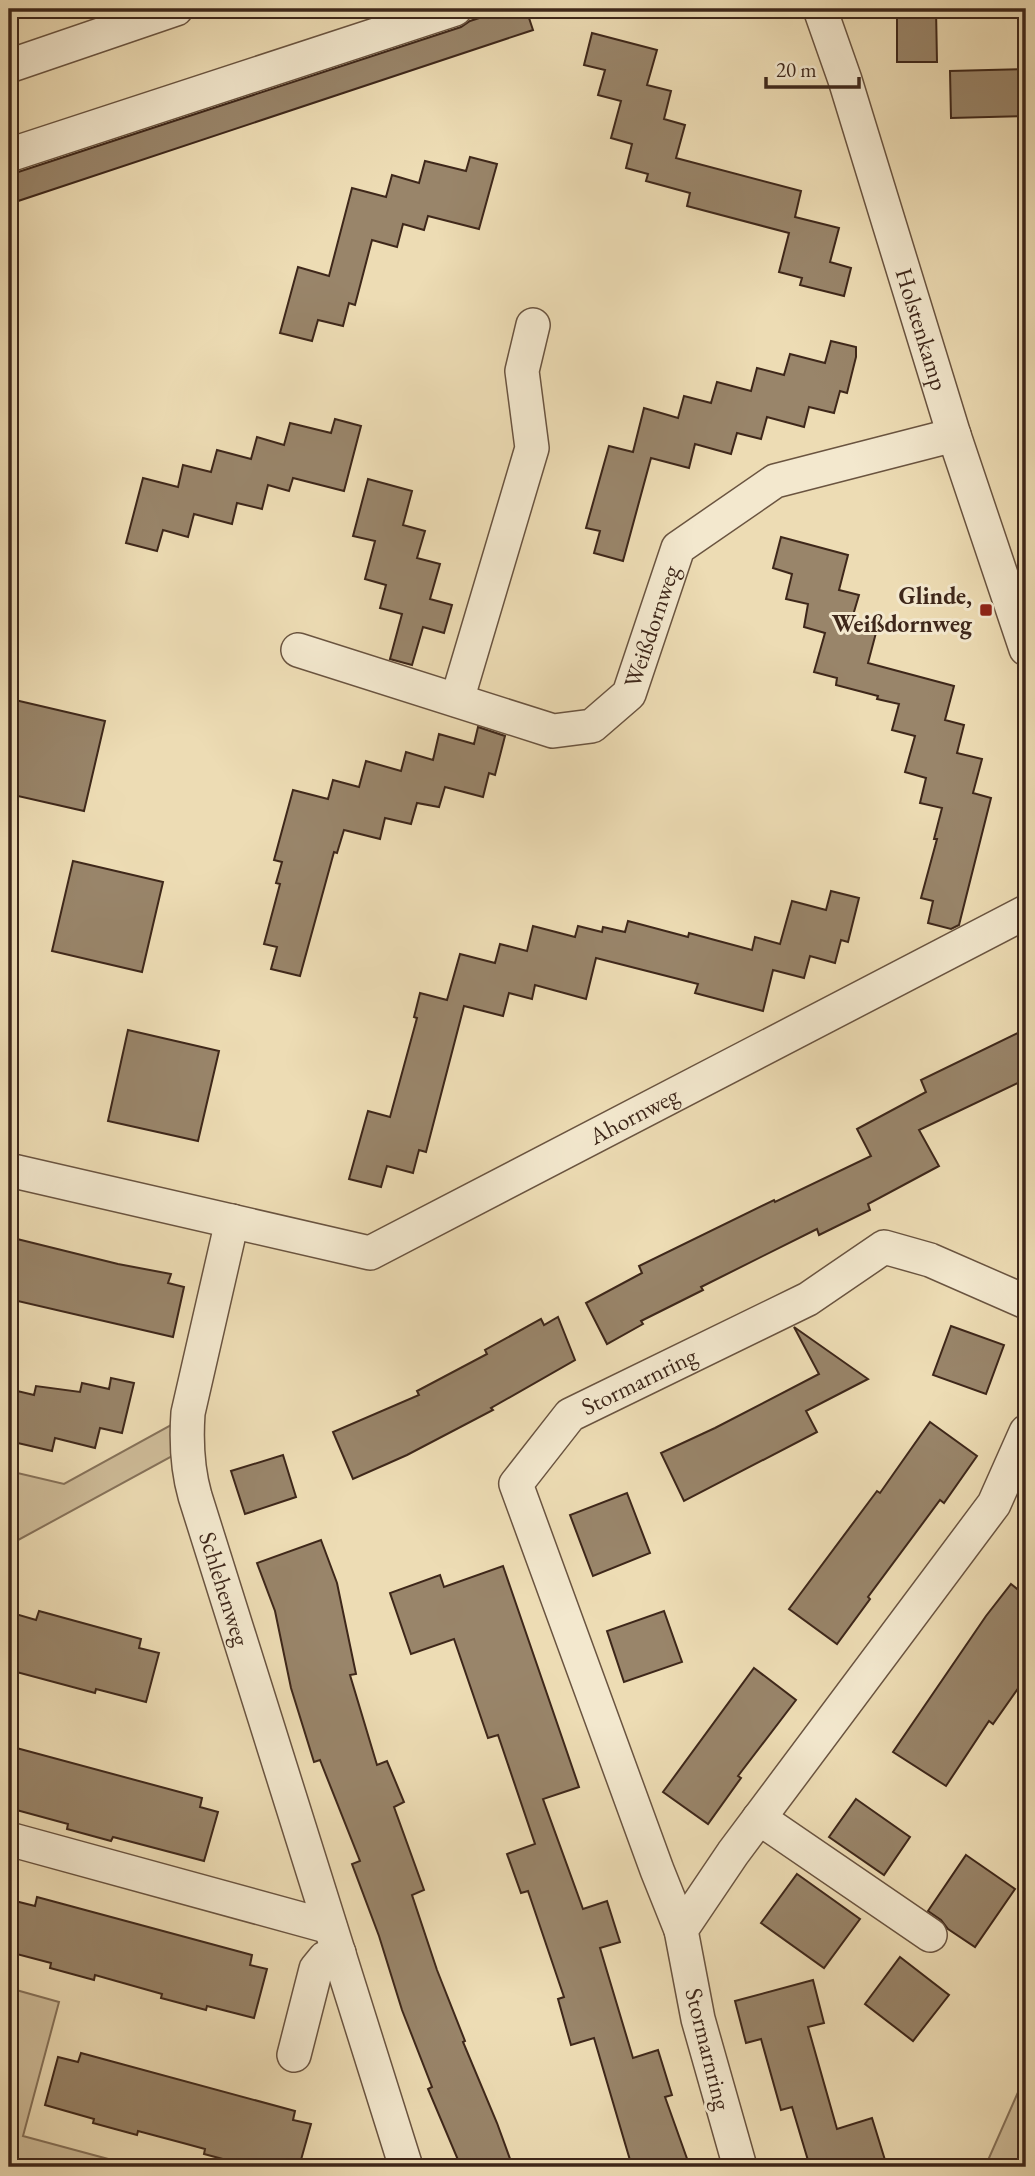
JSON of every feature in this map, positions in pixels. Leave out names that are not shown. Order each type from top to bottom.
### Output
[{"type":"street","points":[[9,66],[176,9]]},
{"type":"street","points":[[9,155],[455,9]]},
{"type":"street","name":"Holstenkamp","points":[[820,9],[845,80],[954,435],[1026,649]]},
{"type":"street","points":[[457,700],[532,448],[522,371],[533,325]]},
{"type":"street","name":"Weißdornweg","points":[[298,650],[553,731],[592,726],[629,694],[678,548],[775,481],[954,435]]},
{"type":"street","name":"Ahornweg","points":[[232,1221],[370,1252],[1026,912]]},
{"type":"street","points":[[9,1170],[232,1221]]},
{"type":"street","name":"Schlehenweg","points":[[232,1221],[188,1413],[188,1469],[406,2167]]},
{"type":"street","name":"Stormarnring","points":[[740,2167],[698,2019],[681,1930],[516,1485],[570,1415],[808,1299],[884,1247],[930,1260],[1026,1302]]},
{"type":"street","points":[[681,1930],[759,1818],[994,1504],[1026,1432]]},
{"type":"street","points":[[759,1818],[930,1935]]},
{"type":"street","points":[[9,1839],[335,1940],[326,1958],[316,1969],[294,2055]]},
{"type":"shaded area","points":[[171,1425],[176,1454],[9,1545],[9,1471],[64,1484]]},
{"type":"shaded area","points":[[9,1988],[59,2002],[23,2136],[138,2167],[9,2167]]},
{"type":"shaded area","points":[[1026,2074],[1026,2167],[985,2167]]},
{"type":"building","points":[[507,9],[526,9],[533,30],[9,204],[9,175],[461,27],[470,21]]},
{"type":"building","points":[[897,9],[936,9],[937,62],[897,62]]},
{"type":"building","points":[[592,33],[657,50],[647,85],[671,91],[664,119],[685,125],[676,158],[801,191],[795,217],[839,228],[830,262],[851,268],[844,296],[800,285],[802,278],[779,272],[789,233],[687,206],[690,193],[646,181],[648,174],[626,168],[632,144],[611,138],[621,101],[598,95],[605,70],[584,65]]},
{"type":"building","points":[[1026,69],[1026,116],[951,118],[950,71]]},
{"type":"building","points":[[470,157],[497,164],[479,229],[428,216],[424,230],[403,224],[397,247],[372,240],[355,305],[349,303],[343,326],[318,320],[312,341],[280,333],[298,267],[329,276],[352,188],[386,197],[392,175],[419,183],[425,161],[466,171]]},
{"type":"building","points":[[831,341],[856,347],[847,393],[840,391],[834,413],[809,407],[804,427],[767,417],[761,439],[737,433],[731,454],[695,444],[689,468],[651,458],[623,561],[594,553],[600,531],[586,528],[609,446],[633,452],[644,408],[678,418],[684,396],[711,403],[717,382],[751,391],[757,368],[784,375],[790,354],[825,363]]},
{"type":"building","points":[[335,419],[361,426],[344,491],[293,478],[289,491],[268,485],[262,509],[237,503],[232,524],[194,514],[188,537],[163,530],[157,551],[126,543],[143,478],[178,487],[183,465],[211,472],[217,450],[251,459],[257,437],[284,445],[290,423],[331,433]]},
{"type":"building","points":[[368,479],[412,491],[403,525],[425,531],[417,558],[440,564],[430,599],[452,605],[444,633],[423,627],[412,665],[390,659],[402,614],[380,608],[386,585],[365,579],[375,541],[353,536]]},
{"type":"building","points":[[781,537],[848,555],[839,590],[859,595],[851,622],[877,629],[868,663],[954,686],[945,720],[964,725],[957,753],[982,759],[973,793],[991,798],[959,925],[951,929],[928,923],[933,901],[921,898],[937,839],[934,839],[942,808],[920,803],[926,778],[905,772],[915,736],[892,730],[899,704],[836,685],[837,678],[814,672],[825,633],[804,627],[808,604],[786,599],[792,574],[773,568]]},
{"type":"building","points":[[15,700],[105,721],[84,811],[9,794],[9,725]]},
{"type":"building","points":[[478,727],[505,736],[495,775],[489,773],[483,797],[445,787],[439,807],[417,803],[411,824],[385,818],[380,839],[344,830],[337,853],[334,852],[300,976],[271,969],[277,947],[264,944],[280,884],[276,883],[282,862],[274,860],[293,790],[328,799],[333,780],[359,787],[366,761],[401,771],[406,752],[433,760],[439,734],[474,744]]},
{"type":"building","points":[[73,861],[163,882],[142,972],[52,951]]},
{"type":"building","points":[[831,891],[859,898],[848,942],[841,940],[835,963],[810,956],[804,978],[773,970],[763,1011],[695,993],[698,984],[596,958],[586,999],[535,985],[532,999],[509,993],[503,1016],[464,1006],[426,1152],[419,1150],[413,1173],[387,1166],[381,1187],[349,1179],[368,1111],[390,1117],[417,1018],[414,1017],[420,993],[447,1000],[460,954],[495,963],[500,944],[527,951],[533,926],[575,937],[578,926],[602,932],[603,927],[625,932],[628,921],[688,937],[689,933],[752,950],[755,937],[780,944],[792,901],[826,910]]},
{"type":"building","points":[[1026,1029],[1026,1079],[919,1130],[939,1166],[868,1204],[870,1210],[819,1235],[817,1229],[701,1287],[703,1290],[641,1321],[643,1324],[607,1344],[586,1303],[642,1273],[639,1266],[871,1156],[857,1129],[926,1092],[921,1080]]},
{"type":"building","points":[[128,1030],[219,1051],[198,1141],[108,1121]]},
{"type":"building","points":[[9,1237],[171,1274],[168,1283],[184,1287],[173,1337],[9,1299]]},
{"type":"building","points":[[558,1317],[575,1360],[491,1408],[493,1410],[407,1455],[353,1479],[333,1432],[419,1395],[417,1391],[487,1354],[485,1350],[541,1319],[544,1325]]},
{"type":"building","points":[[951,1326],[1004,1345],[986,1394],[933,1375]]},
{"type":"building","points":[[794,1327],[868,1379],[806,1411],[817,1432],[684,1501],[661,1453],[819,1374]]},
{"type":"building","points":[[111,1378],[134,1383],[122,1433],[100,1428],[95,1448],[55,1438],[52,1451],[9,1441],[9,1389],[34,1395],[36,1386],[80,1392],[82,1383],[109,1389]]},
{"type":"building","points":[[930,1422],[977,1456],[944,1503],[940,1500],[868,1597],[870,1599],[837,1644],[789,1609],[877,1491],[880,1493]]},
{"type":"building","points":[[283,1455],[296,1497],[245,1514],[231,1471]]},
{"type":"building","points":[[627,1493],[650,1553],[593,1576],[570,1515]]},
{"type":"building","points":[[321,1540],[337,1583],[356,1674],[350,1675],[377,1765],[387,1761],[404,1802],[394,1807],[424,1890],[412,1895],[465,2041],[463,2042],[513,2167],[461,2167],[428,2089],[432,2087],[402,2010],[379,1936],[352,1864],[360,1861],[320,1760],[314,1762],[291,1688],[275,1611],[257,1563]]},
{"type":"building","points":[[503,1566],[579,1787],[543,1799],[583,1909],[607,1901],[620,1942],[600,1948],[633,2058],[658,2050],[672,2095],[665,2097],[690,2167],[632,2167],[594,2038],[571,2045],[558,1999],[564,1997],[528,1891],[521,1893],[507,1854],[535,1844],[498,1735],[488,1738],[454,1639],[411,1654],[390,1593],[440,1575],[444,1587]]},
{"type":"building","points":[[1011,1584],[1026,1596],[1026,1677],[993,1724],[989,1721],[946,1786],[893,1752]]},
{"type":"building","points":[[39,1611],[141,1639],[139,1648],[159,1653],[146,1702],[96,1689],[95,1693],[9,1670],[9,1612],[36,1620]]},
{"type":"building","points":[[664,1611],[682,1662],[624,1682],[607,1631]]},
{"type":"building","points":[[754,1668],[796,1700],[738,1776],[741,1778],[708,1824],[663,1792]]},
{"type":"building","points":[[9,1746],[202,1798],[200,1807],[218,1812],[204,1861],[113,1837],[111,1841],[67,1829],[68,1824],[9,1808]]},
{"type":"building","points":[[856,1799],[910,1837],[884,1875],[829,1837]]},
{"type":"building","points":[[966,1855],[1015,1889],[975,1947],[948,1929],[928,1911]]},
{"type":"building","points":[[797,1874],[860,1919],[824,1968],[761,1923]]},
{"type":"building","points":[[37,1897],[252,1955],[250,1965],[267,1969],[254,2018],[207,2006],[206,2010],[161,1998],[162,1994],[95,1975],[94,1980],[50,1968],[51,1963],[9,1952],[9,1924],[15,1901],[35,1906]]},
{"type":"building","points":[[900,1957],[949,1995],[913,2041],[865,2004]]},
{"type":"building","points":[[813,1980],[824,2023],[808,2027],[837,2129],[872,2118],[885,2160],[861,2167],[810,2167],[792,2107],[781,2110],[761,2039],[746,2043],[735,2001]]},
{"type":"building","points":[[81,2053],[295,2111],[293,2120],[311,2124],[299,2167],[274,2167],[250,2161],[249,2166],[204,2154],[205,2149],[138,2131],[137,2135],[93,2123],[94,2119],[45,2105],[58,2057],[78,2062]]},
{"type":"place","name":"Glinde, Weißdornweg","points":[[986,610]]}]
